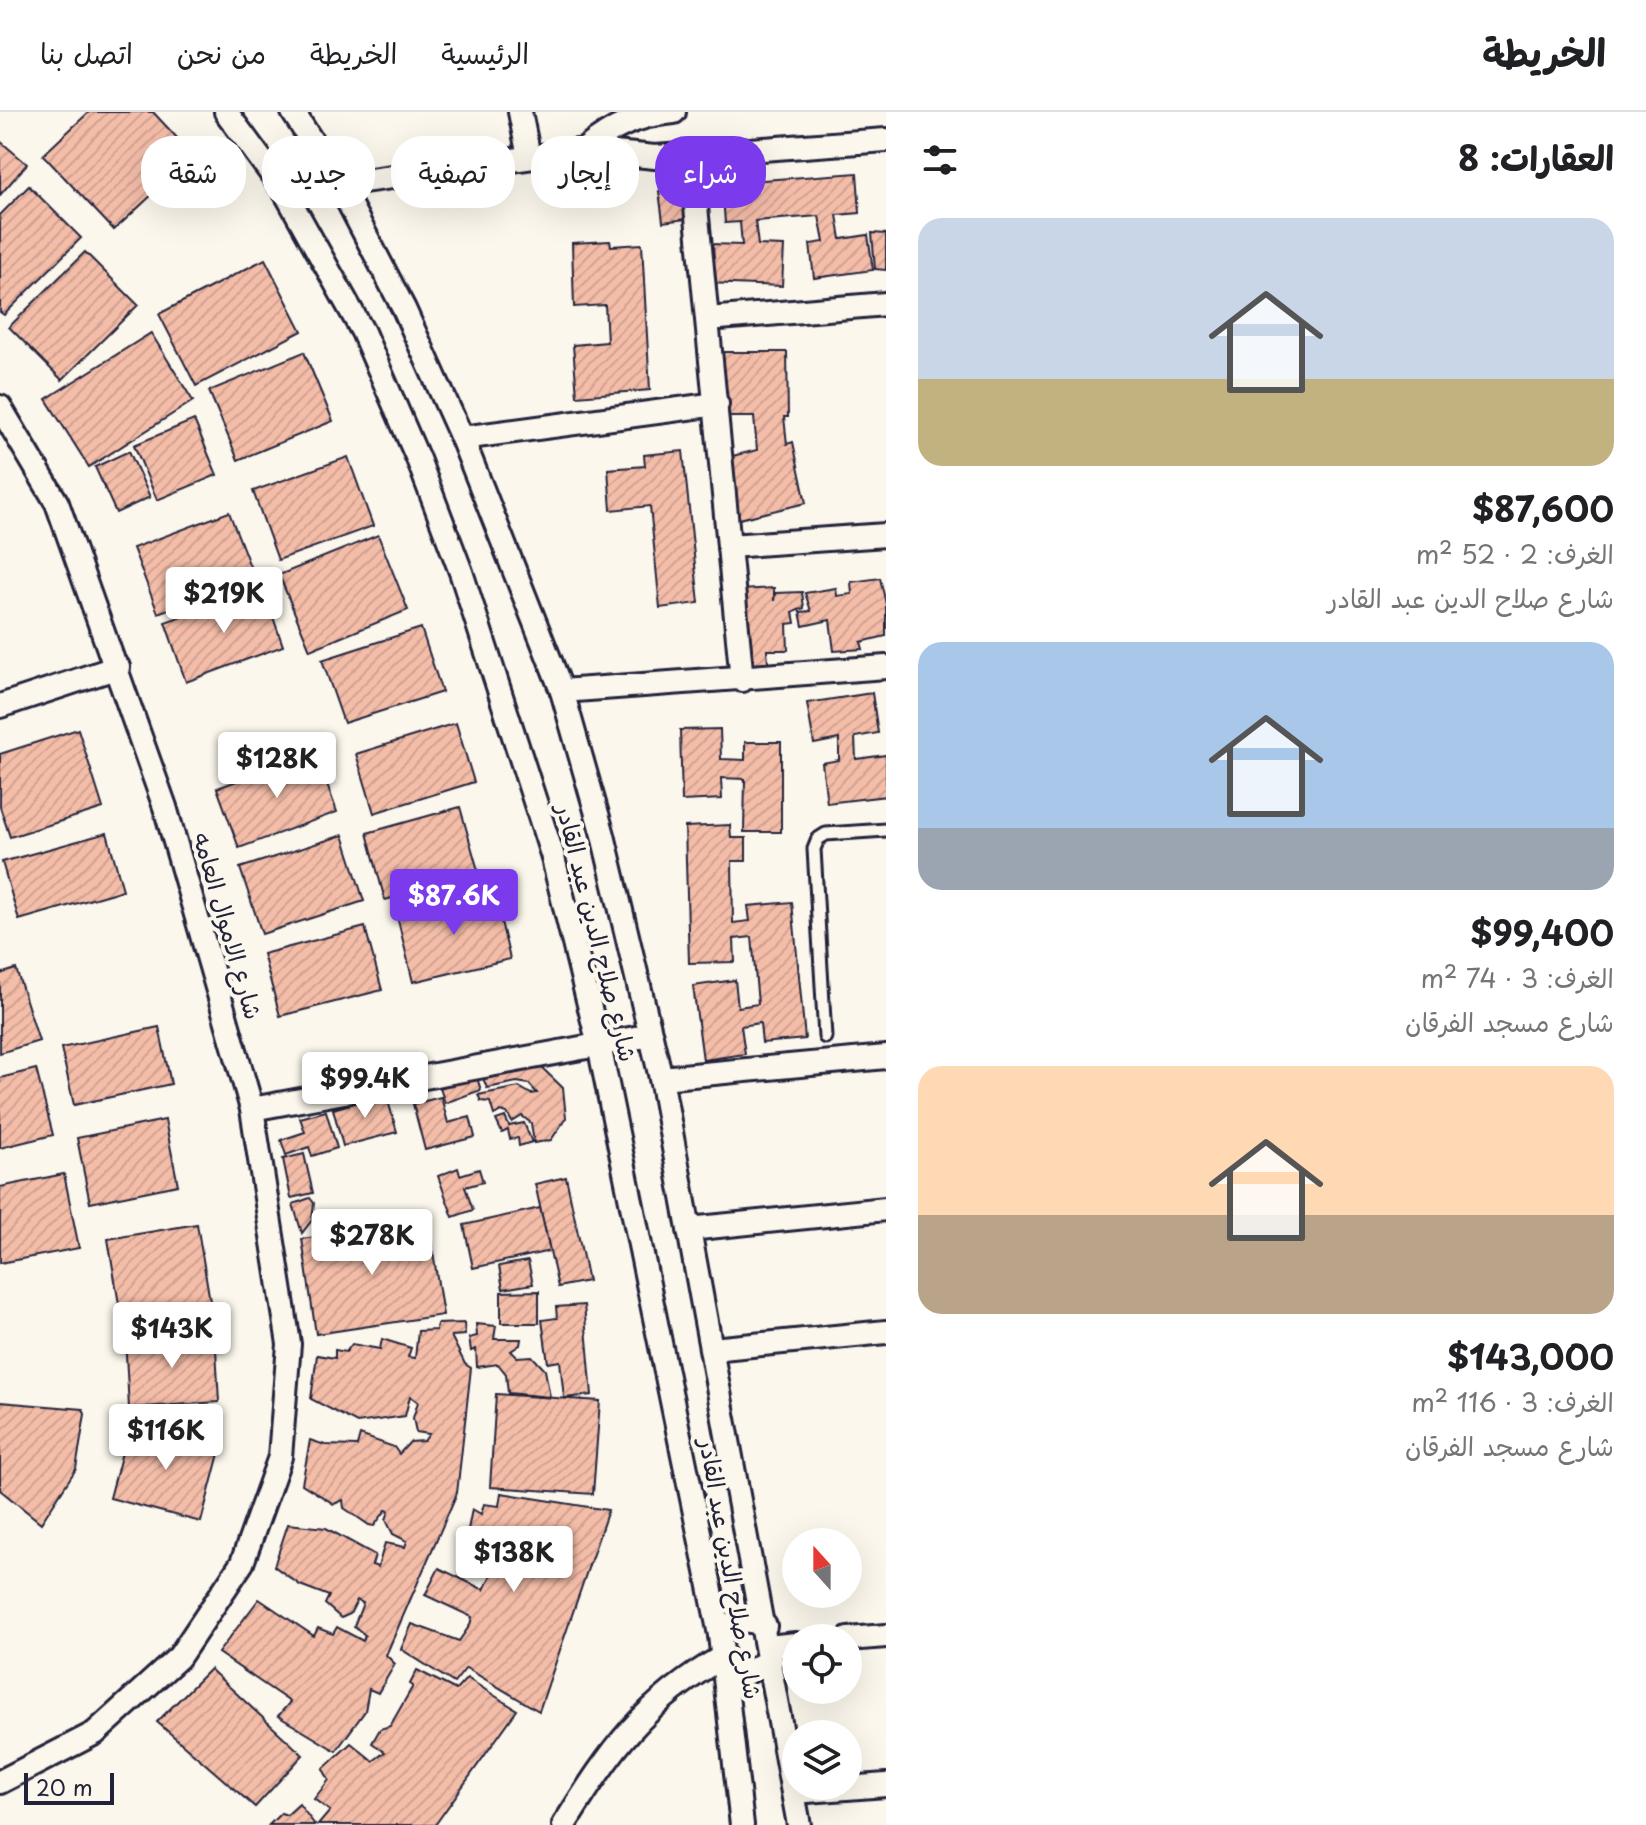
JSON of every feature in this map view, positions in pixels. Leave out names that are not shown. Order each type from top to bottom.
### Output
[{"type":"street","name":"شارع صلاح الدين عبد القادر","points":[[226,112],[262,161]]},
{"type":"street","name":"شارع صلاح الدين عبد القادر","points":[[293,112],[308,136]]},
{"type":"street","points":[[375,179],[529,157],[520,112]]},
{"type":"street","points":[[602,136],[613,127],[647,114],[674,112]]},
{"type":"street","points":[[766,149],[886,140]]},
{"type":"street","name":"شارع صلاح الدين عبد القادر","points":[[294,208],[363,332],[418,459],[461,572],[552,854],[599,1045],[723,1653],[742,1825]]},
{"type":"street","name":"شارع صلاح الدين عبد القادر","points":[[351,208],[404,309],[462,438],[562,691],[603,835],[661,1078],[782,1724]]},
{"type":"street","points":[[696,208],[742,680]]},
{"type":"street","points":[[708,319],[886,304]]},
{"type":"street","points":[[462,438],[717,404]]},
{"type":"street","name":"شارع الاموال العامه","points":[[0,407],[57,503],[118,667],[169,821],[252,1109],[289,1344],[280,1457],[242,1563],[179,1657],[95,1733],[0,1782]]},
{"type":"street","points":[[729,546],[886,535]]},
{"type":"street","points":[[0,706],[118,667]]},
{"type":"street","points":[[562,691],[886,667]]},
{"type":"street","points":[[252,1109],[651,1035]]},
{"type":"street","points":[[661,1078],[886,1057]]},
{"type":"street","points":[[689,1229],[886,1209]]},
{"type":"street","points":[[712,1349],[886,1332]]},
{"type":"street","points":[[564,1825],[615,1745],[664,1694],[723,1653],[737,1621],[752,1621],[768,1644]]},
{"type":"street","points":[[862,1638],[886,1636]]},
{"type":"street","points":[[723,1653],[753,1671],[768,1644]]},
{"type":"street","points":[[768,1644],[782,1644]]},
{"type":"street","points":[[862,1787],[886,1785]]},
{"type":"street","name":"شارع صلاح الدين عبد القادر","points":[[795,1800],[799,1825]]},
{"type":"lane","points":[[825,1037],[814,849],[818,839],[826,834],[886,830]]},
{"type":"building","points":[[89,112],[153,112],[175,136],[141,136],[141,205],[114,230],[43,155]]},
{"type":"building","points":[[0,141],[27,164],[0,195]]},
{"type":"building","points":[[857,173],[860,213],[837,215],[841,239],[868,235],[873,270],[814,278],[810,244],[824,242],[819,216],[755,221],[758,245],[784,246],[782,286],[709,283],[711,244],[742,245],[740,222],[725,223],[724,208],[766,208],[766,180]]},
{"type":"building","points":[[29,186],[81,238],[4,315],[0,312],[0,215]]},
{"type":"building","points":[[661,208],[686,208],[687,219],[663,222]]},
{"type":"building","points":[[872,233],[886,234],[886,270],[875,269]]},
{"type":"building","points":[[610,241],[611,246],[642,244],[650,390],[577,396],[573,345],[607,342],[605,305],[574,307],[572,243]]},
{"type":"building","points":[[85,252],[138,305],[62,380],[9,327]]},
{"type":"building","points":[[265,259],[302,331],[196,386],[159,314]]},
{"type":"building","points":[[151,333],[193,401],[89,467],[46,399]]},
{"type":"building","points":[[304,352],[333,421],[238,460],[209,391]]},
{"type":"building","points":[[723,352],[787,352],[788,417],[784,417],[787,444],[793,442],[806,503],[739,519],[724,458],[757,450],[754,417],[723,417]]},
{"type":"building","points":[[194,420],[217,475],[157,500],[134,445]]},
{"type":"building","points":[[129,451],[150,497],[116,513],[95,467]]},
{"type":"building","points":[[683,451],[699,603],[660,608],[650,506],[611,510],[608,469],[645,466],[644,455]]},
{"type":"building","points":[[348,457],[373,526],[278,560],[253,491]]},
{"type":"building","points":[[229,512],[254,577],[158,613],[133,548]]},
{"type":"building","points":[[378,535],[408,610],[310,650],[279,575]]},
{"type":"building","points":[[880,578],[886,604],[886,636],[861,642],[863,649],[834,651],[830,620],[803,626],[800,612],[811,611],[805,593],[836,588],[837,596],[852,594],[851,582]]},
{"type":"building","points":[[263,588],[283,646],[186,682],[165,622]]},
{"type":"building","points":[[774,588],[774,601],[775,593],[802,592],[804,608],[793,612],[795,623],[787,624],[788,650],[767,650],[769,674],[745,673],[741,590]]},
{"type":"building","points":[[421,628],[442,692],[344,723],[322,660]]},
{"type":"building","points":[[872,693],[878,733],[855,737],[856,759],[886,755],[886,796],[827,803],[822,763],[839,760],[839,739],[814,744],[807,703]]},
{"type":"building","points":[[456,723],[474,782],[374,813],[356,754]]},
{"type":"building","points":[[78,729],[103,808],[10,837],[0,807],[0,754]]},
{"type":"building","points":[[720,729],[721,759],[745,760],[745,742],[781,742],[781,832],[744,832],[745,779],[721,778],[722,799],[682,801],[680,730]]},
{"type":"building","points":[[316,753],[337,812],[239,848],[217,788]]},
{"type":"building","points":[[460,807],[479,874],[385,900],[367,833]]},
{"type":"building","points":[[730,825],[731,838],[746,838],[746,861],[732,861],[733,923],[750,921],[748,906],[792,902],[805,1039],[762,1043],[760,1023],[741,1026],[745,1054],[703,1060],[693,986],[735,980],[738,1007],[758,1004],[752,937],[734,939],[735,962],[689,963],[685,827]]},
{"type":"building","points":[[107,833],[123,890],[19,920],[2,862]]},
{"type":"building","points":[[343,835],[364,901],[262,934],[240,868]]},
{"type":"building","points":[[494,892],[510,959],[413,982],[397,916]]},
{"type":"building","points":[[365,927],[382,990],[280,1016],[263,954]]},
{"type":"building","points":[[16,969],[39,1041],[0,1053],[0,974]]},
{"type":"building","points":[[159,1027],[171,1084],[74,1105],[61,1048]]},
{"type":"building","points":[[538,1064],[563,1088],[566,1118],[551,1140],[534,1143],[531,1123],[522,1116],[512,1122],[507,1113],[501,1111],[494,1115],[490,1102],[481,1101],[478,1095],[519,1087],[531,1094],[537,1093],[529,1084],[517,1082],[487,1088],[481,1073]]},
{"type":"building","points":[[36,1069],[53,1135],[0,1148],[0,1078]]},
{"type":"building","points":[[476,1075],[481,1090],[445,1103],[440,1088]]},
{"type":"building","points":[[386,1094],[397,1132],[343,1146],[333,1109]]},
{"type":"building","points":[[441,1097],[448,1123],[470,1117],[475,1137],[425,1150],[413,1104]]},
{"type":"building","points":[[326,1111],[337,1148],[312,1156],[309,1147],[286,1155],[281,1140],[305,1132],[300,1118]]},
{"type":"building","points":[[505,1117],[509,1126],[524,1123],[532,1142],[519,1146],[518,1138],[510,1139],[508,1130],[502,1133],[496,1120]]},
{"type":"building","points":[[165,1120],[178,1185],[90,1203],[77,1138]]},
{"type":"building","points":[[304,1154],[313,1193],[291,1198],[283,1159]]},
{"type":"building","points":[[458,1168],[460,1175],[479,1169],[483,1182],[465,1187],[473,1210],[453,1217],[438,1176]]},
{"type":"building","points":[[64,1174],[79,1248],[0,1263],[0,1187]]},
{"type":"building","points":[[566,1177],[588,1281],[558,1287],[535,1184]]},
{"type":"building","points":[[310,1198],[314,1203],[312,1220],[302,1233],[293,1204]]},
{"type":"building","points":[[540,1208],[550,1251],[473,1268],[464,1225]]},
{"type":"building","points":[[428,1220],[443,1315],[316,1334],[302,1239]]},
{"type":"building","points":[[197,1224],[212,1313],[123,1328],[108,1239]]},
{"type":"building","points":[[528,1261],[533,1284],[503,1289],[499,1266]]},
{"type":"building","points":[[539,1291],[539,1323],[501,1323],[501,1292]]},
{"type":"building","points":[[584,1305],[592,1395],[564,1398],[560,1361],[548,1363],[542,1320],[557,1318],[556,1307]]},
{"type":"building","points":[[464,1323],[465,1335],[451,1336],[465,1364],[471,1368],[457,1493],[386,1655],[395,1664],[378,1693],[369,1689],[365,1711],[336,1751],[278,1716],[290,1702],[218,1653],[259,1599],[314,1636],[318,1628],[333,1634],[337,1627],[363,1641],[365,1635],[354,1626],[363,1603],[357,1600],[350,1614],[341,1618],[325,1604],[329,1596],[300,1585],[274,1566],[288,1524],[326,1528],[375,1555],[372,1565],[378,1567],[385,1543],[405,1547],[407,1541],[393,1534],[386,1520],[389,1511],[386,1510],[374,1526],[369,1525],[344,1508],[343,1500],[334,1504],[302,1484],[310,1440],[325,1445],[357,1446],[360,1435],[394,1447],[399,1454],[410,1442],[424,1441],[429,1434],[416,1432],[413,1418],[418,1402],[410,1396],[405,1416],[357,1423],[311,1399],[317,1355],[335,1358],[335,1350],[346,1352],[352,1344],[380,1349],[382,1339],[411,1348],[408,1357],[415,1358],[418,1331],[436,1330],[437,1324]]},
{"type":"building","points":[[476,1324],[496,1326],[494,1339],[521,1339],[520,1345],[511,1351],[517,1357],[532,1356],[545,1370],[550,1397],[508,1393],[506,1374],[498,1364],[477,1367],[476,1349],[471,1351],[469,1338],[477,1336]]},
{"type":"building","points":[[215,1331],[219,1402],[129,1408],[125,1337]]},
{"type":"building","points":[[496,1394],[600,1401],[593,1494],[490,1487]]},
{"type":"building","points":[[0,1402],[83,1409],[85,1414],[76,1469],[41,1523],[0,1490]]},
{"type":"building","points":[[130,1422],[221,1446],[201,1522],[110,1498]]},
{"type":"building","points":[[501,1493],[608,1510],[539,1711],[466,1668],[454,1683],[401,1649],[412,1624],[459,1641],[470,1625],[472,1617],[425,1595],[439,1568],[484,1590],[492,1573],[483,1567],[476,1576],[461,1566],[472,1509],[481,1514],[484,1504],[499,1506]]},
{"type":"building","points":[[210,1669],[303,1755],[255,1807],[157,1722]]},
{"type":"building","points":[[417,1670],[456,1690],[467,1678],[517,1710],[435,1825],[318,1825],[330,1811],[314,1799],[329,1780],[323,1769],[351,1743],[373,1761],[385,1752],[372,1743],[380,1729],[390,1726],[413,1686],[410,1684]]},
{"type":"building","points":[[299,1804],[315,1825],[269,1825],[281,1813],[287,1815]]}]
